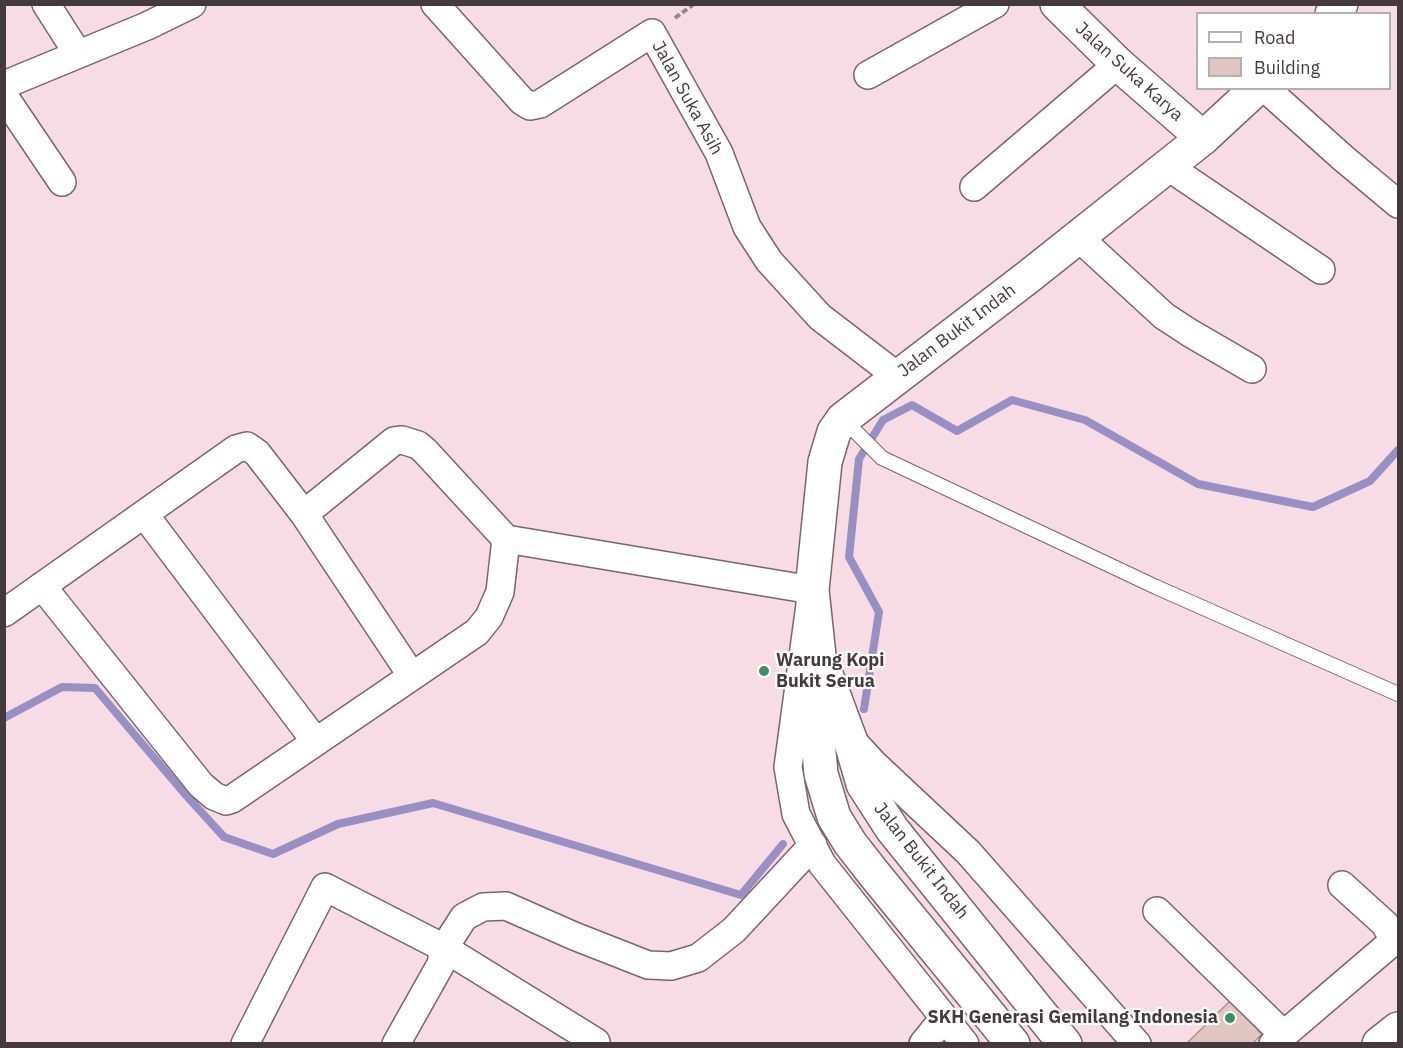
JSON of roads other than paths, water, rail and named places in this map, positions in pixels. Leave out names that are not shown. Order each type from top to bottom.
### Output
[{"type":"main road","name":"Jalan Suka Karya","points":[[1057,4],[1118,64],[1203,138]]},
{"type":"main road","name":"Jalan Bukit Indah","points":[[1013,1044],[875,875],[850,843],[834,817],[821,774],[816,718],[819,656],[812,590],[825,462],[834,432],[851,427],[897,376],[1203,138],[1255,90]]},
{"type":"main road","name":"Jalan Bukit Indah","points":[[819,656],[850,739],[863,784],[892,828],[1065,1044]]},
{"type":"main road","points":[[1379,1044],[1398,1029]]},
{"type":"street","points":[[46,4],[78,54]]},
{"type":"street","points":[[62,182],[5,99],[78,54],[147,26],[192,4]]},
{"type":"street","name":"Jalan Suka Asih","points":[[435,4],[522,101],[530,106],[540,104],[651,33],[718,153],[747,227],[769,261],[819,317],[897,376]]},
{"type":"street","points":[[868,75],[995,4]]},
{"type":"street","points":[[974,187],[1118,64]]},
{"type":"street","points":[[1267,90],[1342,158],[1398,204]]},
{"type":"street","points":[[1167,166],[1321,270]]},
{"type":"street","points":[[1078,237],[1164,316],[1252,369]]},
{"type":"street","points":[[304,514],[394,441],[402,440],[418,445],[425,451],[506,539],[812,590],[788,767],[796,814],[822,864],[965,1044]]},
{"type":"street","points":[[4,613],[236,449],[248,446],[257,453],[304,514],[412,676]]},
{"type":"street","points":[[144,514],[316,742]]},
{"type":"street","points":[[42,586],[201,785],[214,796],[226,801],[477,633],[484,626],[500,592],[506,539]]},
{"type":"street","points":[[850,739],[968,852],[1137,1044]]},
{"type":"street","points":[[396,1044],[441,964],[444,948],[464,918],[483,908],[506,906],[648,965],[671,966],[698,958],[734,930],[813,845]]},
{"type":"street","points":[[1157,911],[1279,1039],[1390,944],[1392,937],[1389,929],[1342,885]]},
{"type":"street","points":[[245,1044],[325,887],[444,948],[596,1042]]},
{"type":"street","points":[[224,1044],[280,974]]},
{"type":"street","points":[[923,1044],[944,1018]]},
{"type":"lane","points":[[851,427],[882,458],[1156,587],[1398,694]]},
{"type":"waterway","points":[[864,709],[879,612],[849,557],[859,459],[883,420],[912,405],[957,431],[1012,400],[1085,420],[1198,484],[1313,507],[1370,481],[1398,450]]},
{"type":"waterway","points":[[4,718],[62,687],[95,688],[224,837],[273,854],[338,824],[433,803],[741,895],[783,844]]},
{"type":"place","name":"Warung Kopi Bukit Serua","points":[[764,671]]},
{"type":"place","name":"SKH Generasi Gemilang Indonesia","points":[[1230,1018]]}]
